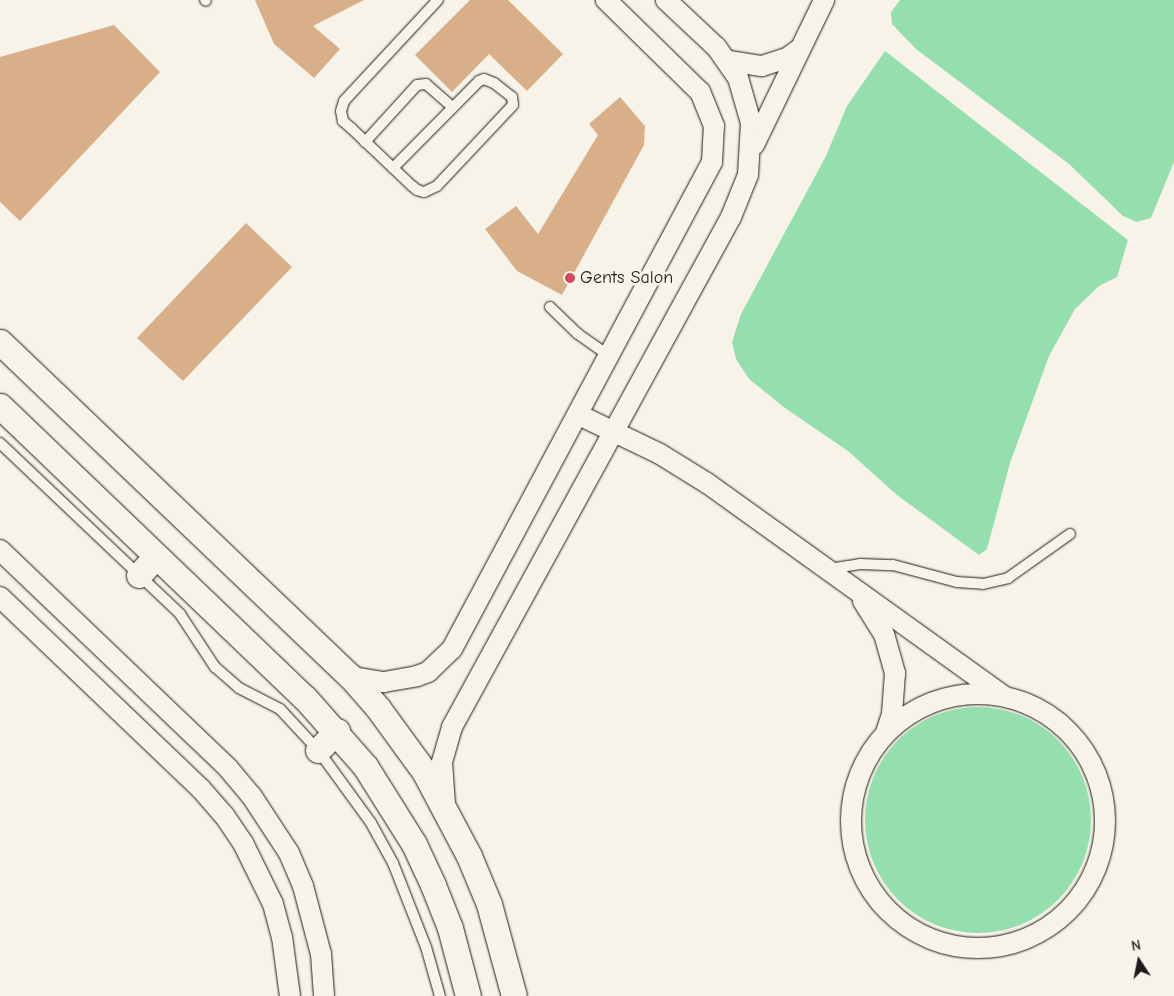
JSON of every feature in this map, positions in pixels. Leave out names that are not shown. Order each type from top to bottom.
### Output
[{"type":"street","points":[[351,677],[367,681],[401,680],[428,672],[452,649],[706,179],[715,144],[714,126],[700,92],[606,0]]},
{"type":"street","points":[[666,0],[728,61],[749,109],[752,149]]},
{"type":"street","points":[[446,809],[442,762],[452,727],[741,197],[752,149],[798,50],[824,0]]},
{"type":"street","points":[[728,61],[762,66],[787,58],[798,50]]},
{"type":"street","points":[[0,342],[351,677],[403,740],[446,809],[489,904],[514,996]]},
{"type":"street","points":[[0,406],[337,731],[391,804],[414,844],[450,928],[468,996]]},
{"type":"street","points":[[579,415],[684,468],[829,569],[1002,696]]},
{"type":"street","points":[[0,550],[228,768],[251,795],[289,854],[303,886],[321,954],[324,996]]},
{"type":"street","points":[[138,575],[156,556]]},
{"type":"street","points":[[847,582],[874,616],[891,653],[895,694],[886,733]]},
{"type":"street","points":[[0,597],[201,789],[224,815],[243,843],[273,904],[282,937],[290,996]]},
{"type":"street","points":[[952,696],[1002,696],[1030,705],[1055,720],[1076,740],[1095,774],[1105,820],[1102,850],[1092,877],[1076,901],[1055,921],[1030,936],[1002,945],[973,947],[944,943],[917,932],[893,916],[874,894],[860,868],[852,840],[851,812],[856,783],[868,756],[886,733],[905,717],[928,704],[952,696]]},
{"type":"street","points":[[318,750],[337,731]]},
{"type":"lane","points":[[393,168],[452,107],[484,78],[494,82],[514,101],[510,109],[431,190],[417,190],[393,168],[365,142],[343,121],[341,111],[344,101],[438,0]]},
{"type":"lane","points":[[365,142],[417,85],[426,84],[452,107]]},
{"type":"lane","points":[[550,307],[578,334],[610,356]]},
{"type":"lane","points":[[0,443],[188,624],[215,667],[240,688],[280,709],[318,750],[366,816],[393,863],[426,946],[440,996]]},
{"type":"lane","points":[[829,569],[860,564],[893,565],[957,582],[983,584],[1008,578],[1070,534]]},
{"type":"green space","points":[[900,0],[1174,0],[1174,162],[1151,218],[1137,222],[1123,216],[1069,164],[916,49],[892,24],[891,12]]},
{"type":"green space","points":[[885,51],[1128,240],[1117,277],[1099,286],[1075,309],[1049,356],[1010,463],[987,549],[979,555],[897,495],[848,451],[785,408],[749,379],[736,359],[732,342],[741,314],[826,156],[847,106]]},
{"type":"green space","points":[[978,707],[1000,709],[1031,720],[1058,740],[1078,767],[1089,798],[1091,820],[1089,842],[1078,873],[1058,900],[1031,920],[1000,931],[978,933],[956,931],[925,920],[898,900],[878,873],[867,842],[865,820],[867,798],[878,767],[898,740],[925,720],[956,709]]},
{"type":"building","points":[[255,0],[364,0],[313,26],[340,49],[314,78],[274,44]]},
{"type":"building","points":[[470,0],[508,0],[563,54],[527,91],[489,54],[452,92],[415,55]]},
{"type":"building","points":[[114,25],[160,72],[20,221],[0,202],[0,57]]},
{"type":"building","points":[[620,97],[645,126],[644,145],[562,295],[517,271],[485,229],[516,206],[538,234],[598,135],[589,124]]},
{"type":"building","points":[[246,223],[292,267],[183,381],[137,338]]},
{"type":"place","name":"Gents Salon","points":[[570,278]]}]
